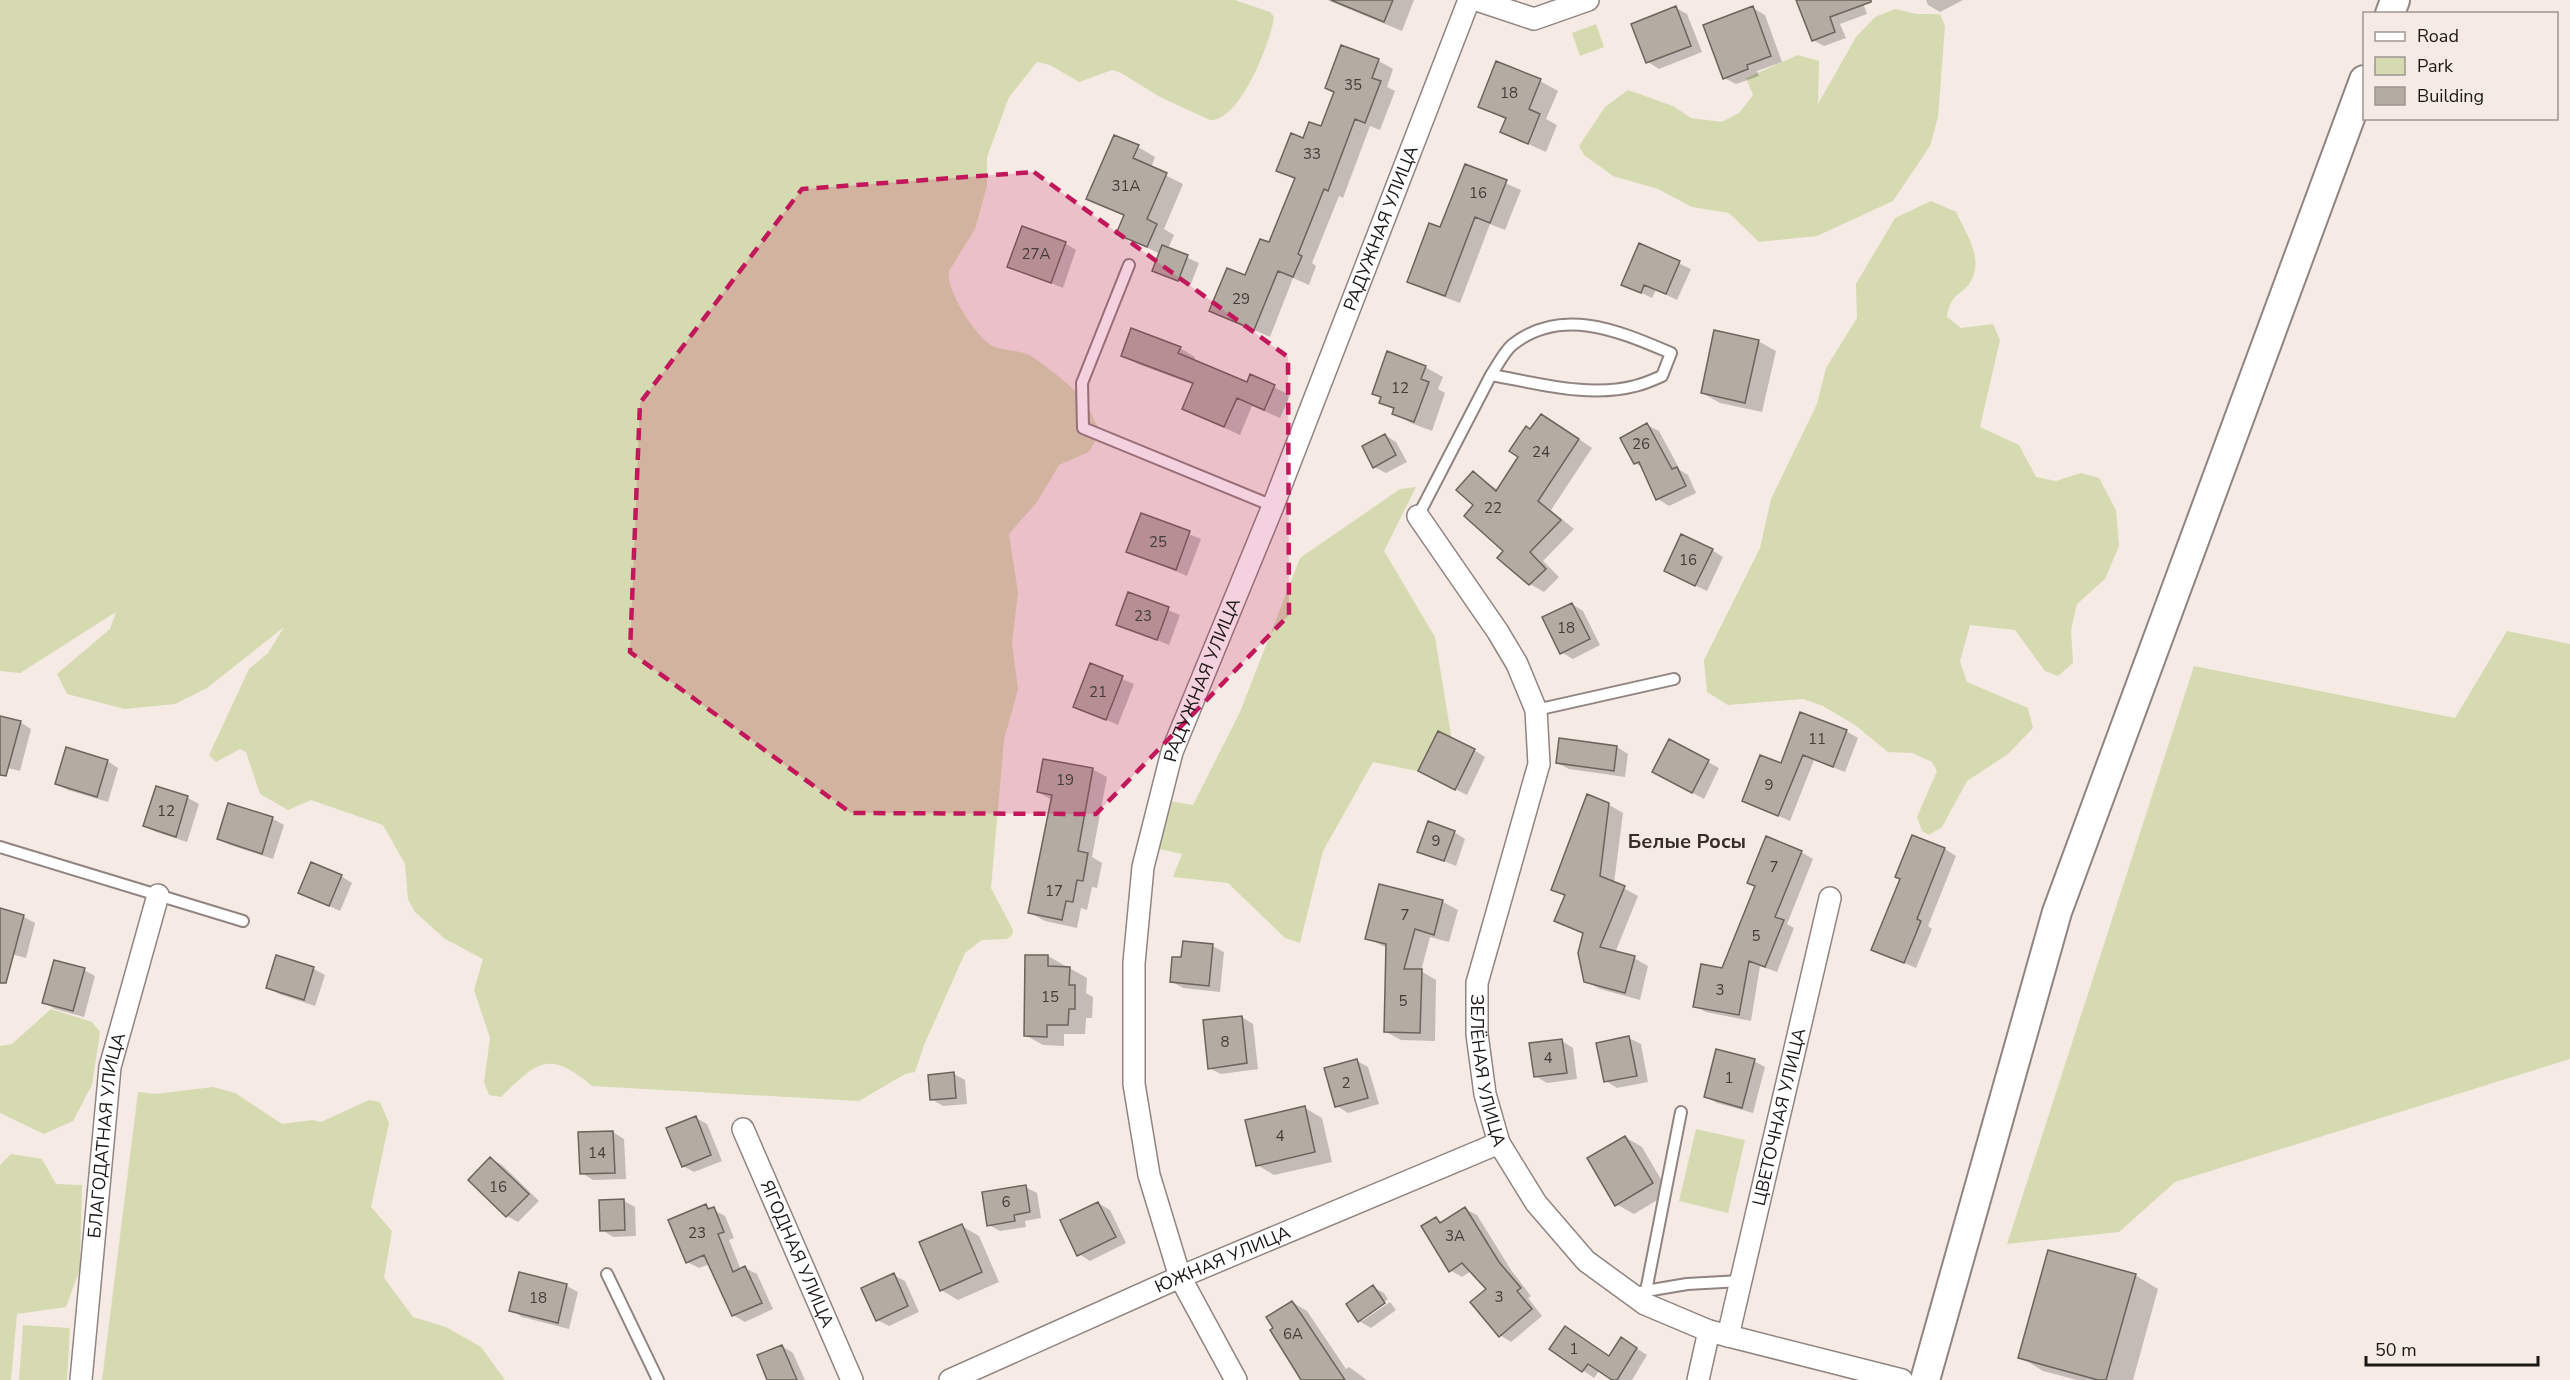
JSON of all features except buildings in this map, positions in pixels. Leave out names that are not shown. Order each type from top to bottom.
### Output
[{"type":"main road","points":[[1925,1380],[2057,912],[2363,83]]},
{"type":"street","name":"РАДУЖНАЯ УЛИЦА","points":[[1236,1380],[1180,1277],[1149,1175],[1134,1084],[1134,963],[1143,867],[1172,752],[1273,506],[1469,0]]},
{"type":"street","points":[[1477,0],[1534,19],[1588,0]]},
{"type":"street","name":"ЗЕЛЁНАЯ УЛИЦА","points":[[1418,516],[1517,664],[1536,710],[1539,764],[1478,983],[1478,1044],[1485,1095],[1500,1143],[1536,1203],[1586,1261],[1638,1292],[1645,1304],[1719,1334],[1902,1380]]},
{"type":"street","name":"БЛАГОДАТНАЯ УЛИЦА","points":[[81,1380],[110,1066],[158,895]]},
{"type":"street","name":"ЦВЕТОЧНАЯ УЛИЦА","points":[[1698,1380],[1741,1281],[1830,898]]},
{"type":"street","name":"ЯГОДНАЯ УЛИЦА","points":[[743,1129],[852,1380]]},
{"type":"street","name":"ЮЖНАЯ УЛИЦА","points":[[950,1380],[1180,1277],[1500,1143]]},
{"type":"lane","points":[[1129,265],[1082,383],[1083,428],[1273,506]]},
{"type":"lane","points":[[1418,516],[1491,375],[1511,346],[1536,330],[1578,323],[1617,330],[1671,353],[1662,376],[1635,387],[1600,390],[1561,388],[1491,375]]},
{"type":"lane","points":[[1536,710],[1674,679]]},
{"type":"lane","points":[[0,847],[243,921]]},
{"type":"lane","points":[[1681,1112],[1638,1292],[1687,1284],[1741,1281]]},
{"type":"lane","points":[[607,1274],[658,1380]]},
{"type":"highlighted area","points":[[1034,172],[1288,357],[1289,615],[1096,814],[851,813],[630,652],[640,403],[802,189]]},
{"type":"green space","points":[[0,0],[1235,0],[1270,12],[1274,17],[1272,28],[1260,61],[1243,95],[1221,117],[1210,120],[1160,97],[1112,70],[1079,82],[1050,65],[1037,62],[1009,97],[987,157],[987,186],[975,229],[949,271],[952,289],[971,325],[980,335],[995,347],[1029,355],[1053,372],[1083,400],[1100,432],[1089,452],[1059,465],[1037,502],[1009,534],[1018,593],[1012,643],[1018,689],[1004,740],[991,888],[1013,930],[1012,935],[1007,939],[982,940],[965,953],[924,1045],[915,1072],[905,1074],[859,1101],[592,1086],[565,1067],[544,1064],[524,1075],[501,1097],[489,1095],[484,1082],[490,1038],[474,990],[483,959],[445,939],[415,912],[408,899],[405,864],[383,825],[311,800],[288,810],[260,794],[246,752],[240,749],[216,762],[209,755],[249,669],[268,653],[284,627],[207,688],[175,704],[125,709],[67,694],[57,674],[110,629],[116,612],[20,673],[0,671]]},
{"type":"green space","points":[[1895,9],[1917,14],[1940,14],[1945,26],[1938,117],[1930,146],[1893,201],[1817,236],[1759,242],[1729,213],[1692,207],[1658,189],[1613,176],[1584,155],[1579,146],[1605,107],[1628,90],[1673,106],[1691,118],[1722,122],[1739,113],[1753,95],[1746,78],[1798,55],[1819,61],[1818,104],[1856,37],[1875,17]]},
{"type":"green space","points":[[1596,24],[1604,47],[1580,56],[1572,33]]},
{"type":"green space","points":[[1931,201],[1956,212],[1974,253],[1975,270],[1972,279],[1951,302],[1947,317],[1961,328],[1993,324],[2000,340],[1980,427],[2019,445],[2036,477],[2056,481],[2081,473],[2099,478],[2116,510],[2119,546],[2105,579],[2077,604],[2071,630],[2073,663],[2058,676],[2045,671],[2015,630],[1970,625],[1960,661],[1967,682],[2028,708],[2033,728],[2008,754],[1967,781],[1942,827],[1929,835],[1922,831],[1917,817],[1937,771],[1932,762],[1912,753],[1888,752],[1855,725],[1823,706],[1803,699],[1728,705],[1707,692],[1704,660],[1760,548],[1771,499],[1817,404],[1826,368],[1857,318],[1856,284],[1895,218]]},
{"type":"green space","points":[[1416,487],[1384,551],[1435,637],[1451,735],[1422,772],[1373,762],[1323,851],[1300,943],[1285,938],[1228,883],[1173,877],[1182,854],[1159,849],[1169,801],[1193,805],[1240,712],[1300,558],[1400,489]]},
{"type":"green space","points":[[2507,631],[2570,644],[2570,1059],[2175,1182],[2119,1232],[2007,1244],[2194,666],[2455,718]]},
{"type":"green space","points":[[51,1009],[92,1022],[100,1032],[92,1085],[73,1121],[44,1134],[0,1113],[0,1046],[12,1044]]},
{"type":"green space","points":[[213,1087],[235,1093],[282,1124],[312,1120],[321,1122],[369,1100],[380,1102],[389,1123],[371,1207],[392,1231],[384,1278],[413,1317],[446,1327],[481,1347],[505,1380],[102,1380],[138,1092],[155,1094]]},
{"type":"green space","points":[[1696,1129],[1745,1140],[1728,1213],[1679,1201]]},
{"type":"green space","points":[[11,1154],[42,1159],[56,1184],[82,1185],[80,1269],[66,1307],[17,1314],[11,1380],[0,1380],[0,1165]]},
{"type":"green space","points":[[23,1325],[70,1328],[67,1380],[19,1380]]},
{"type":"district","name":"Белые Росы","points":[[1687,841]]}]
